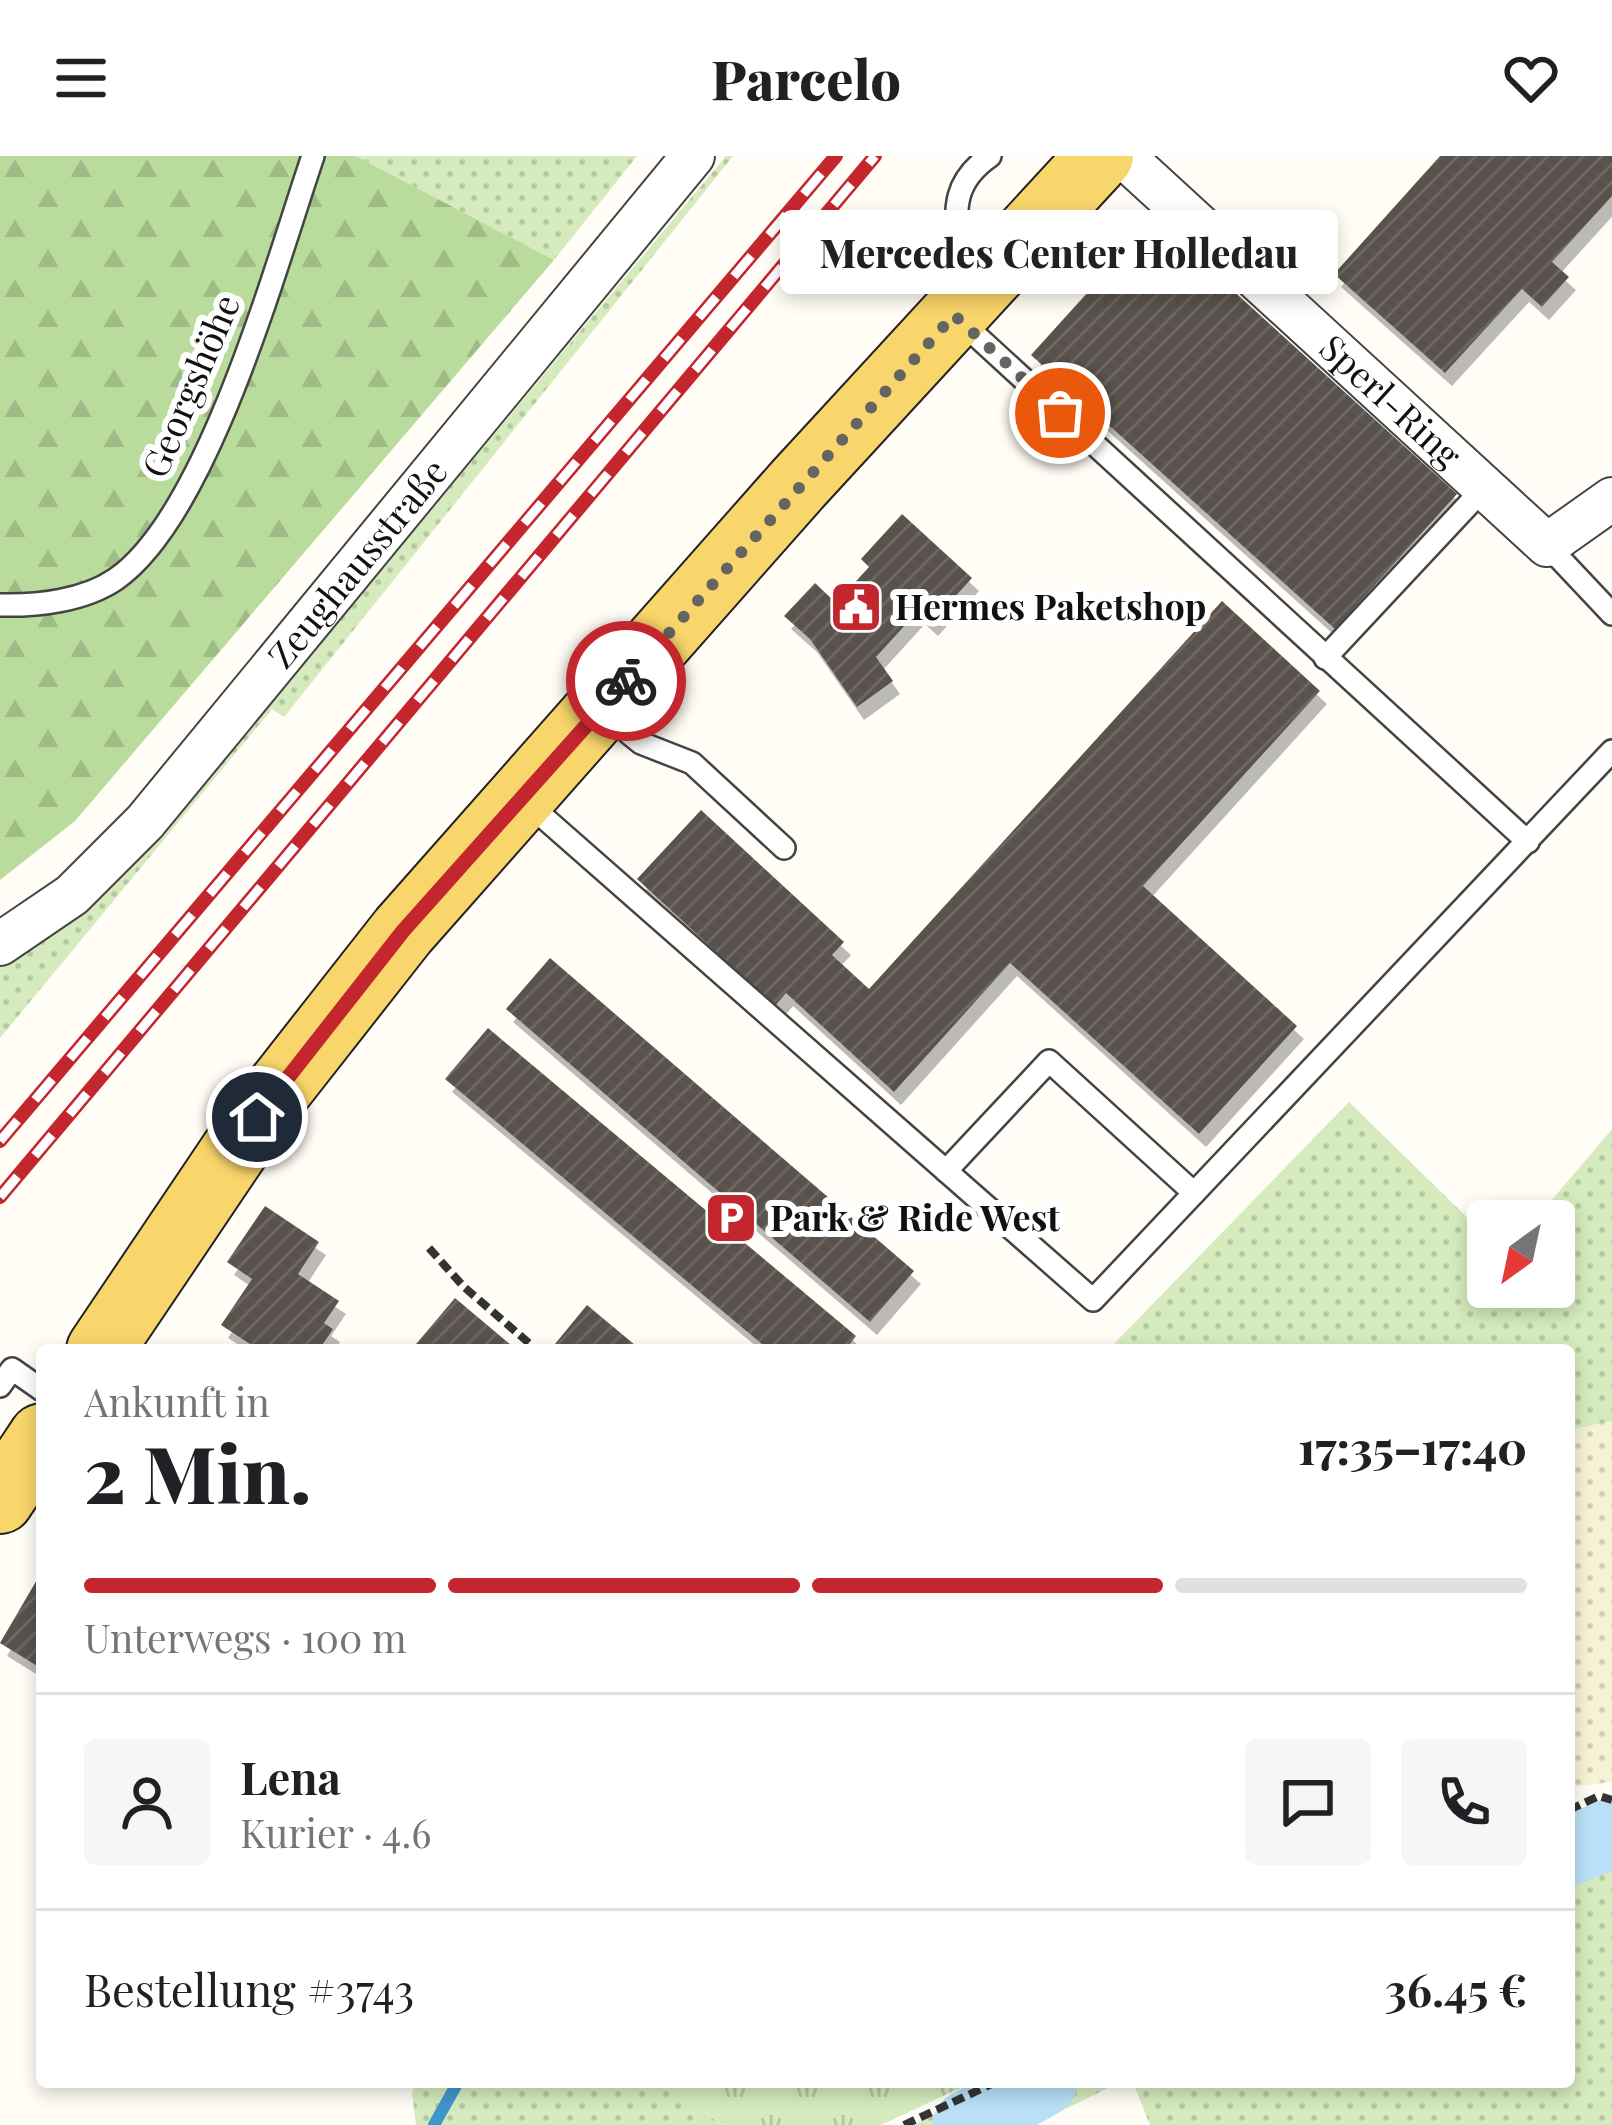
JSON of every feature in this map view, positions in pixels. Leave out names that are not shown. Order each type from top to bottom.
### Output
[{"type":"main road","points":[[104,1344],[300,1058],[403,931],[1100,156]]},
{"type":"main road","points":[[0,1500],[36,1446]]},
{"type":"street","name":"Zeughausstraße","points":[[0,944],[72,895],[145,822],[692,156]]},
{"type":"street","name":"Sperl-Ring","points":[[1123,156],[1546,545]]},
{"type":"street","points":[[1546,545],[1612,499]]},
{"type":"lane","name":"Georgshöhe","points":[[0,605],[52,602],[113,581],[158,534],[208,446],[313,156]]},
{"type":"lane","points":[[990,156],[971,172],[958,193],[961,262],[954,315],[1528,842]]},
{"type":"lane","points":[[1325,658],[1484,488]]},
{"type":"lane","points":[[1546,545],[1612,614]]},
{"type":"lane","points":[[601,710],[641,743],[692,763],[784,848]]},
{"type":"lane","points":[[523,799],[1093,1300],[1612,751]]},
{"type":"lane","points":[[946,1171],[1049,1061],[1194,1193]]},
{"type":"lane","points":[[0,1386],[12,1369],[36,1386]]},
{"type":"path","points":[[429,1248],[464,1288],[530,1344]]},
{"type":"path","points":[[1575,1807],[1599,1796],[1612,1801]]},
{"type":"path","points":[[904,2125],[977,2088]]},
{"type":"shaded area","points":[[1612,1421],[1612,1782],[1575,1786],[1575,1429]]},
{"type":"green space","points":[[0,156],[356,156],[554,260],[75,821],[0,880]]},
{"type":"green space","points":[[356,156],[637,156],[554,260]]},
{"type":"green space","points":[[726,156],[733,156],[284,717],[272,709],[0,1038],[0,965],[203,784]]},
{"type":"green space","points":[[1349,1102],[1467,1217],[1467,1308],[1575,1308],[1575,1200],[1552,1200],[1612,1129],[1612,1421],[1575,1429],[1575,1344],[1114,1344]]},
{"type":"green space","points":[[1594,1805],[1612,1811],[1612,2125],[1150,2125],[1135,2088],[1575,2088],[1575,1814]]},
{"type":"green space","points":[[414,2088],[675,2088],[721,2125],[416,2125]]},
{"type":"green space","points":[[675,2088],[960,2088],[881,2125],[721,2125]]},
{"type":"green space","points":[[992,2088],[1108,2088],[1033,2125],[913,2125]]},
{"type":"building","points":[[1440,156],[1612,156],[1612,196],[1552,262],[1569,277],[1542,307],[1522,289],[1445,373],[1334,274]]},
{"type":"building","points":[[1154,219],[1457,494],[1335,629],[1031,355]]},
{"type":"building","points":[[902,514],[972,578],[931,623],[918,611],[876,657],[893,681],[857,707],[810,639],[784,616],[815,583],[836,603],[869,567],[861,559]]},
{"type":"building","points":[[1222,601],[1320,691],[1143,886],[1297,1026],[1199,1134],[1010,963],[894,1092],[786,993],[775,1006],[637,879],[701,810],[844,942],[832,955],[869,989]]},
{"type":"building","points":[[550,958],[914,1271],[870,1322],[506,1009]]},
{"type":"building","points":[[488,1028],[856,1336],[850,1344],[762,1344],[445,1079]]},
{"type":"building","points":[[265,1206],[319,1242],[298,1274],[339,1301],[324,1323],[333,1329],[323,1344],[250,1344],[221,1325],[252,1279],[227,1262]]},
{"type":"building","points":[[455,1298],[510,1344],[416,1344]]},
{"type":"building","points":[[587,1305],[634,1344],[555,1344]]},
{"type":"building","points":[[36,1581],[36,1665],[0,1643]]},
{"type":"waterway","points":[[1575,1848],[1612,1833]]},
{"type":"waterway","points":[[434,2125],[455,2088]]},
{"type":"waterway","points":[[967,2125],[1032,2088]]},
{"type":"railway","points":[[0,1141],[836,156]]},
{"type":"railway","points":[[0,1197],[875,156]]},
{"type":"way so far","points":[[626,681],[954,315],[1060,413]]},
{"type":"place","name":"Mercedes Center Holledau","points":[[1060,413]]},
{"type":"place","name":"Hermes Paketshop","points":[[856,607]]},
{"type":"place","name":"Park & Ride West","points":[[731,1218]]},
{"type":"route","points":[[257,1117],[403,931],[626,681]]}]
